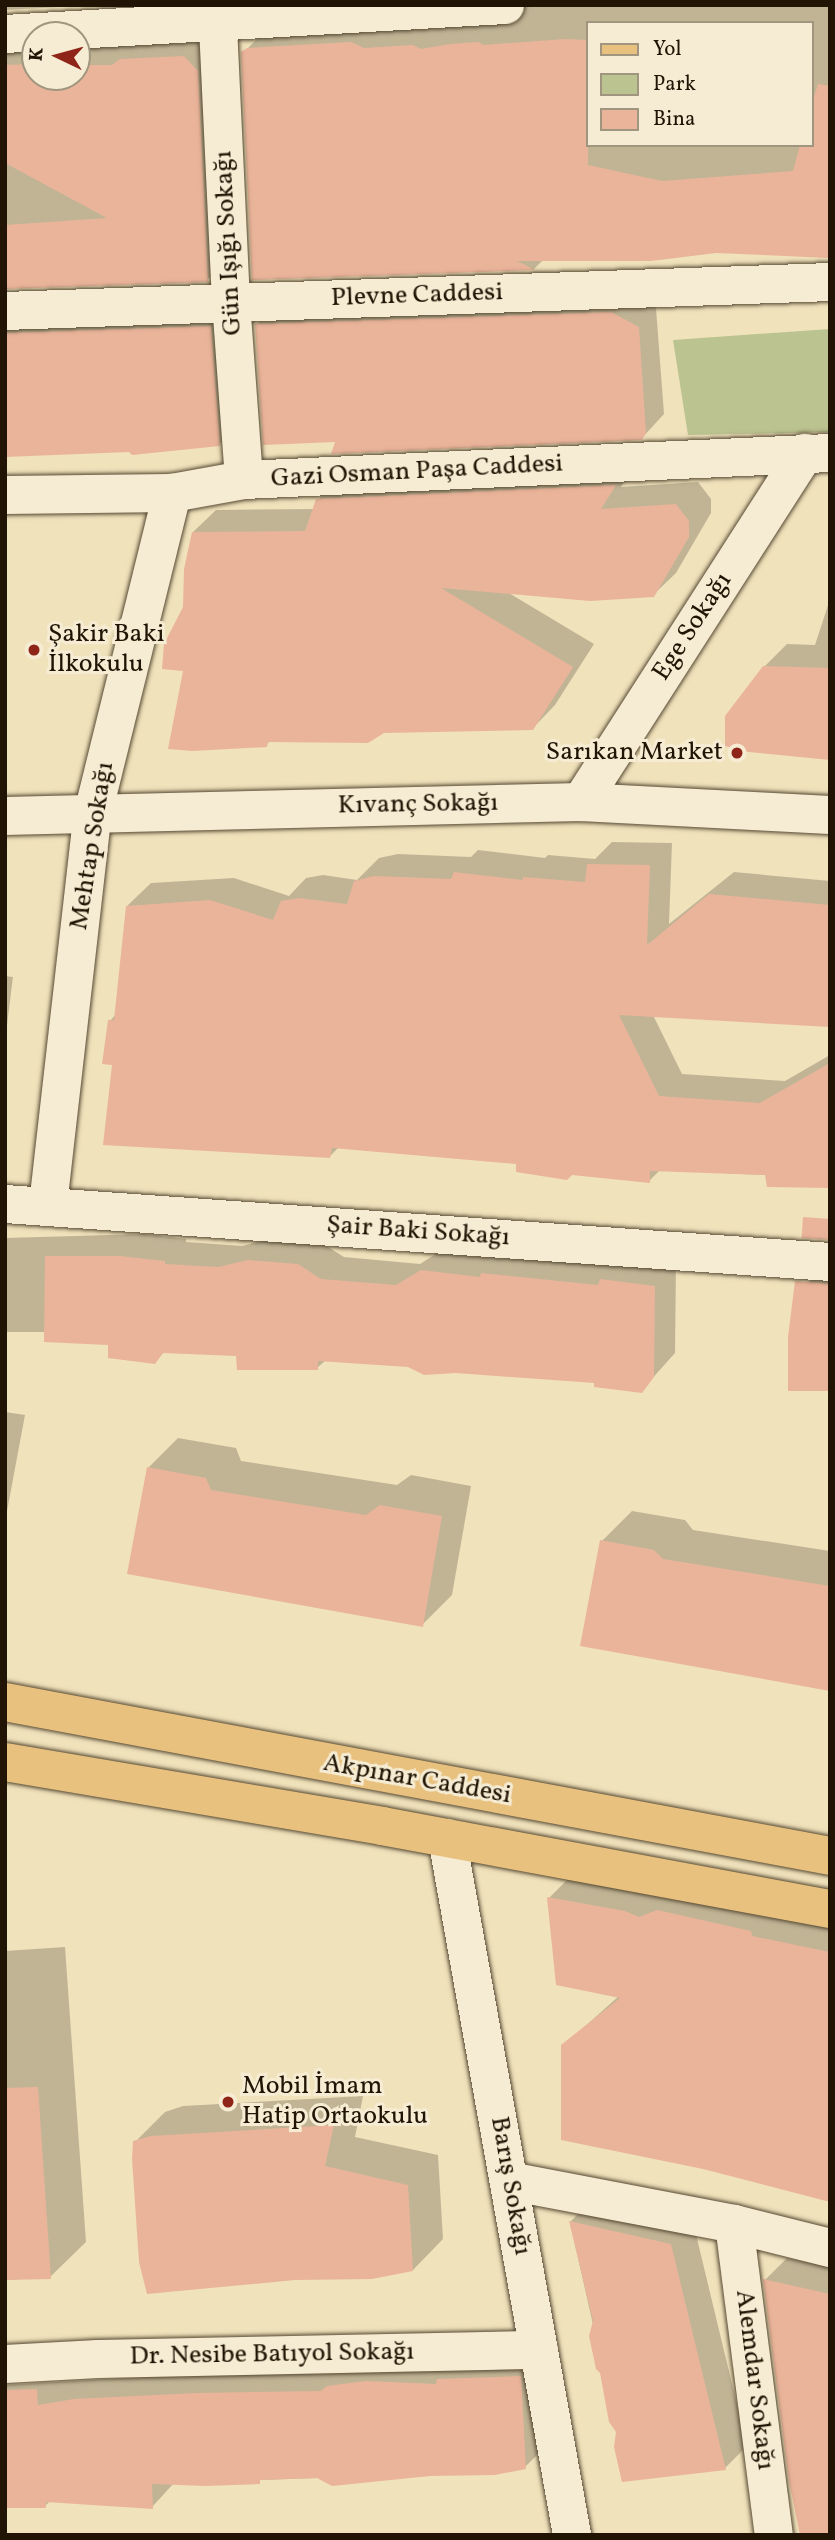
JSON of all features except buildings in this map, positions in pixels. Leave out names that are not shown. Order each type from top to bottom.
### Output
[{"type":"main road","name":"Akpınar Caddesi","points":[[5,1702],[435,1785],[830,1856]]},
{"type":"main road","name":"Akpınar Caddesi","points":[[5,1762],[447,1838],[830,1909]]},
{"type":"main road","points":[[435,1785],[447,1838]]},
{"type":"street","points":[[5,34],[218,14],[505,5]]},
{"type":"street","name":"Gün Işığı Sokağı","points":[[218,14],[231,302],[244,480]]},
{"type":"street","name":"Plevne Caddesi","points":[[5,311],[830,282]]},
{"type":"street","name":"Gazi Osman Paşa Caddesi","points":[[5,495],[172,493],[244,480],[818,453]]},
{"type":"street","name":"Ege Sokağı","points":[[581,802],[818,453]]},
{"type":"street","name":"Mehtap Sokağı","points":[[48,1205],[93,813],[172,493]]},
{"type":"street","name":"Kıvanç Sokağı","points":[[5,816],[581,802],[830,815]]},
{"type":"street","name":"Şair Baki Sokağı","points":[[5,1204],[830,1262]]},
{"type":"street","name":"Barış Sokağı","points":[[447,1838],[572,2535]]},
{"type":"street","points":[[509,2181],[734,2224],[830,2248]]},
{"type":"street","name":"Alemdar Sokağı","points":[[734,2224],[774,2535]]},
{"type":"street","name":"Dr. Nesibe Batıyol Sokağı","points":[[5,2364],[99,2359],[539,2350]]},
{"type":"green space","points":[[830,329],[830,432],[688,435],[673,340]]},
{"type":"place","name":"Şakir Baki İlkokulu","points":[[34,650]]},
{"type":"place","name":"Sarıkan Market","points":[[737,753]]},
{"type":"place","name":"Mobil İmam Hatip Ortaokulu","points":[[228,2102]]}]
